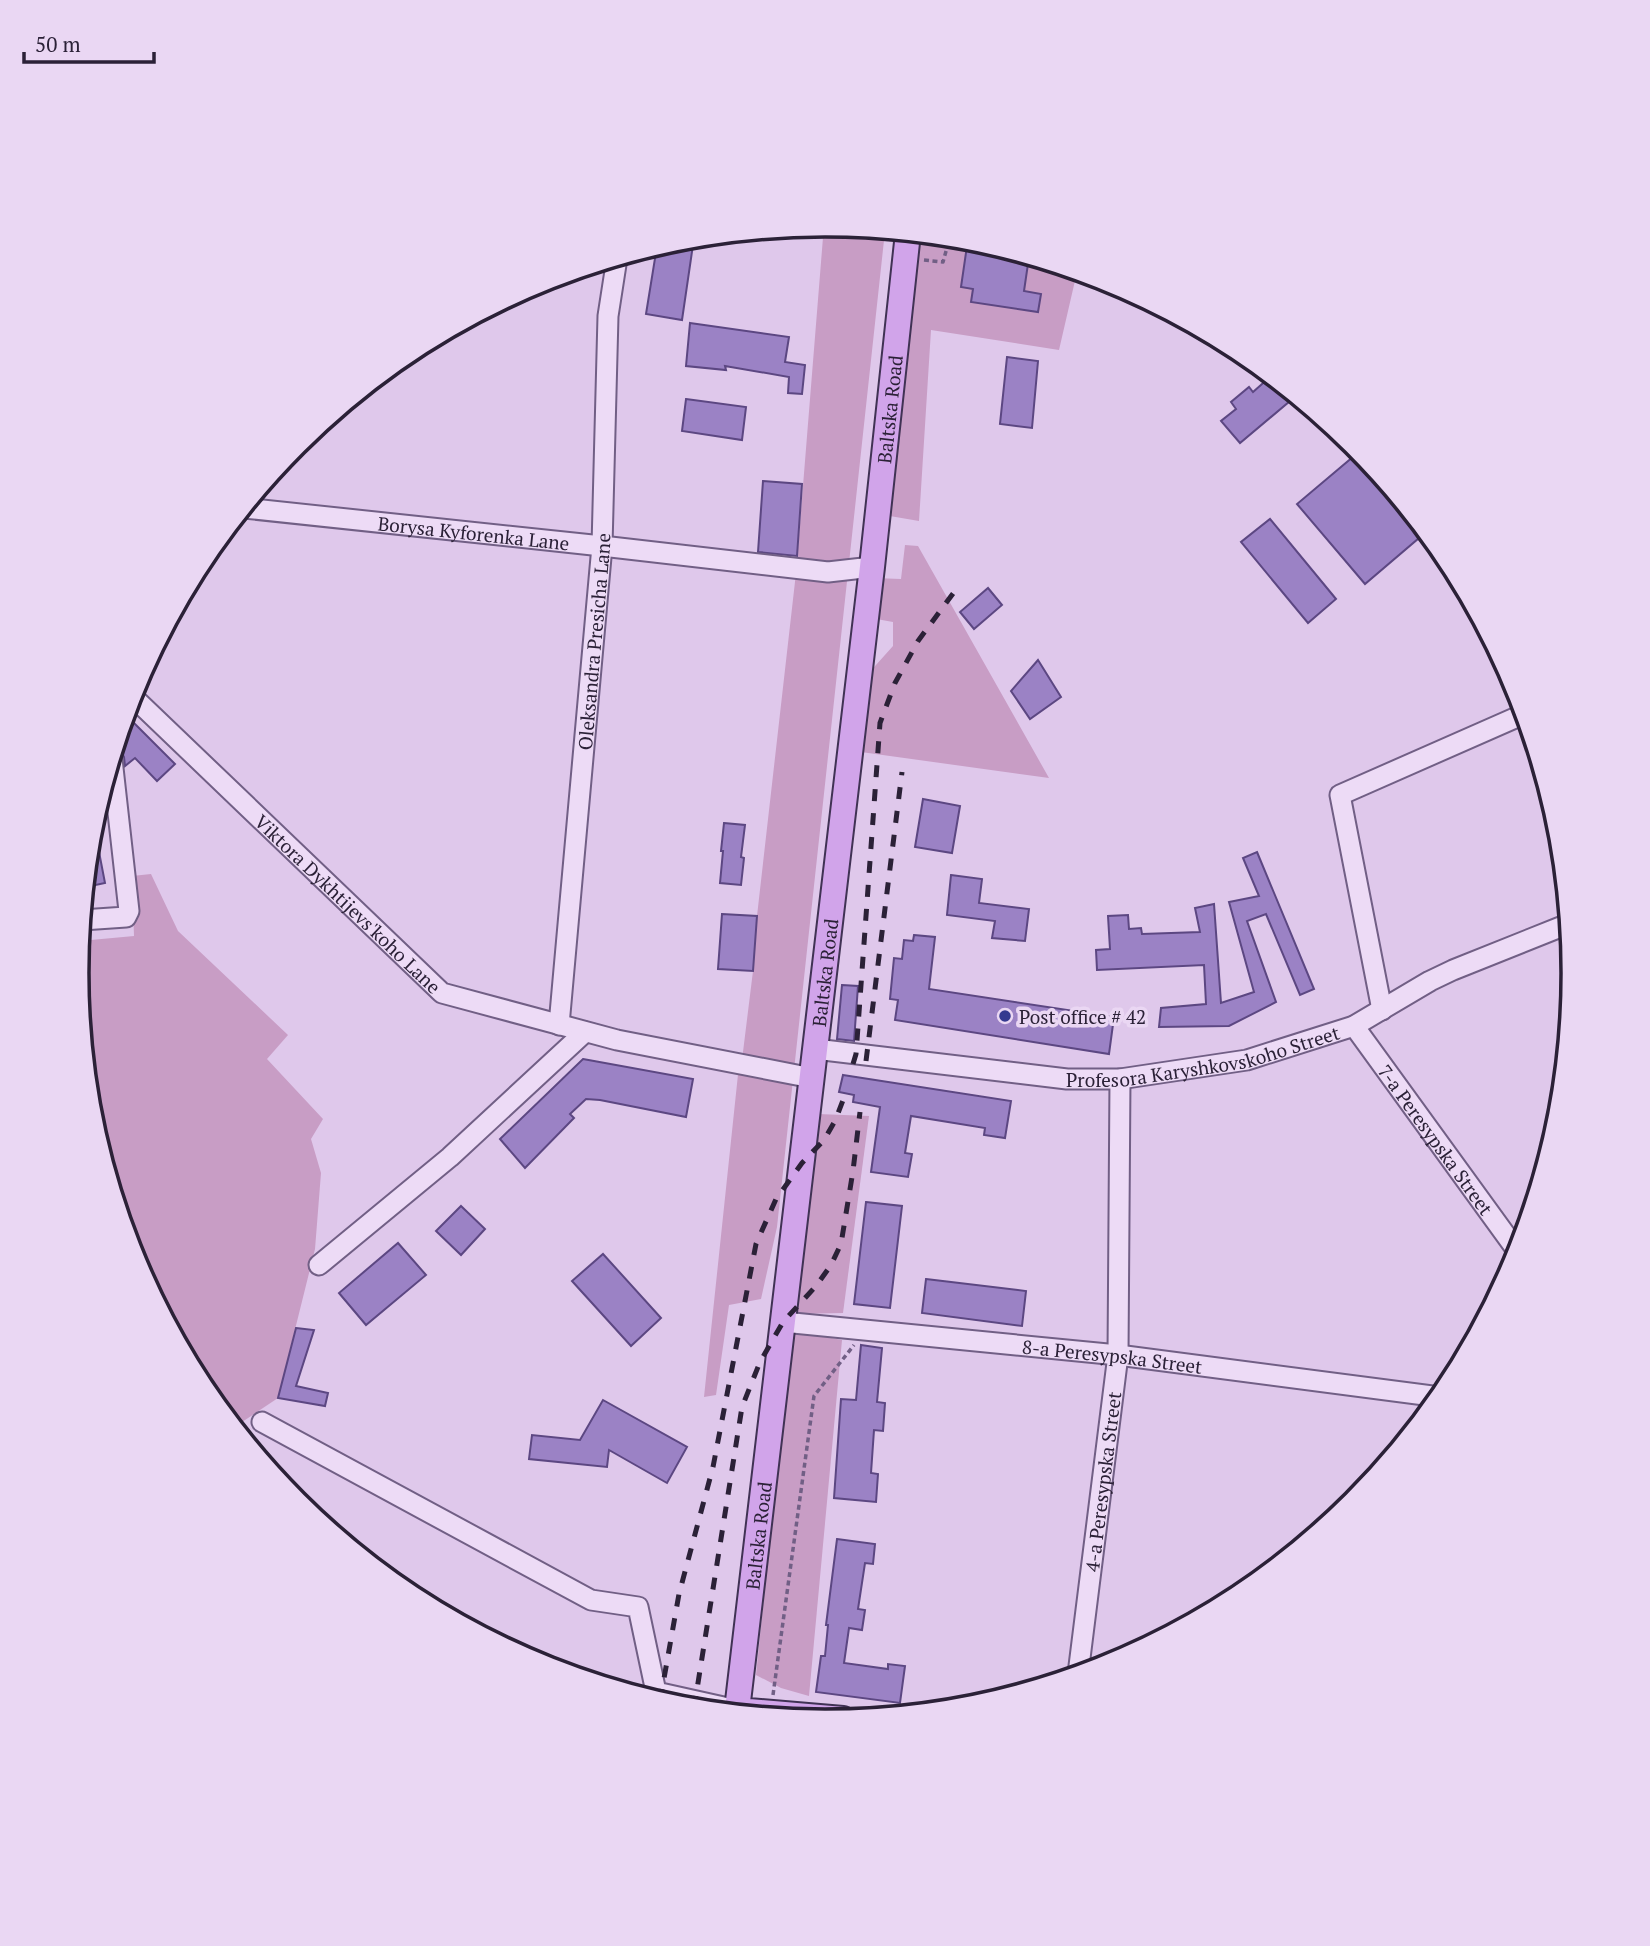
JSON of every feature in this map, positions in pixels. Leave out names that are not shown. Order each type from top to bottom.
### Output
[{"type":"main road","name":"Baltska Road","points":[[738,1703],[872,567],[906,245]]},
{"type":"street","name":"Oleksandra Presicha Lane","points":[[559,1024],[602,546],[608,317],[615,268]]},
{"type":"street","name":"Borysa Kyforenka Lane","points":[[254,509],[828,572],[872,567]]},
{"type":"street","name":"Viktora Dykhtijevs'koho Lane","points":[[140,704],[442,993],[630,1043],[812,1078]]},
{"type":"street","points":[[1382,1010],[1340,795],[1515,718]]},
{"type":"street","points":[[92,919],[125,917],[129,911],[115,781]]},
{"type":"street","name":"Profesora Karyshkovskoho Street","points":[[815,1049],[1067,1079],[1120,1079],[1247,1060],[1354,1026],[1430,981],[1559,928]]},
{"type":"street","name":"7-a Peresypska Street","points":[[1354,1026],[1510,1241]]},
{"type":"street","points":[[319,1265],[450,1157],[585,1032]]},
{"type":"street","name":"4-a Peresypska Street","points":[[1079,1663],[1118,1354],[1120,1079]]},
{"type":"street","name":"8-a Peresypska Street","points":[[783,1322],[1118,1354],[1427,1395]]},
{"type":"street","points":[[262,1422],[591,1600],[638,1606],[655,1689]]},
{"type":"path","points":[[906,245],[943,262],[948,248]]},
{"type":"path","points":[[772,1706],[814,1396],[853,1347],[856,1329]]},
{"type":"shaded area","points":[[823,237],[884,240],[777,1227],[761,1299],[729,1305],[716,1395],[704,1397],[739,1065],[742,1060],[753,971],[796,573]]},
{"type":"shaded area","points":[[915,243],[969,251],[1075,281],[1059,350],[931,330],[919,521],[884,515]]},
{"type":"shaded area","points":[[905,545],[918,546],[1049,778],[861,752],[867,675],[893,646],[893,622],[871,618],[874,578],[901,579]]},
{"type":"shaded area","points":[[151,874],[178,931],[288,1035],[267,1059],[323,1119],[311,1139],[321,1173],[315,1249],[278,1398],[242,1422],[188,1341],[145,1255],[114,1163],[103,1117],[91,1021],[90,940],[134,936],[132,876]]},
{"type":"shaded area","points":[[818,1114],[869,1116],[843,1313],[794,1314]]},
{"type":"shaded area","points":[[791,1330],[842,1340],[809,1696],[781,1688],[756,1675]]},
{"type":"building","points":[[692,249],[682,320],[646,314],[655,257]]},
{"type":"building","points":[[966,251],[1028,266],[1024,291],[1041,294],[1038,312],[971,302],[973,289],[961,287]]},
{"type":"building","points":[[690,323],[789,337],[785,362],[805,365],[802,394],[788,393],[789,377],[725,366],[726,370],[686,366]]},
{"type":"building","points":[[1007,357],[1038,361],[1032,428],[1000,424]]},
{"type":"building","points":[[1264,382],[1289,402],[1240,443],[1221,421],[1236,409],[1231,402],[1249,387],[1253,392]]},
{"type":"building","points":[[686,399],[746,407],[742,440],[682,431]]},
{"type":"building","points":[[1351,459],[1419,538],[1365,584],[1297,504]]},
{"type":"building","points":[[763,481],[802,484],[797,556],[758,552]]},
{"type":"building","points":[[1270,519],[1336,599],[1308,623],[1241,542]]},
{"type":"building","points":[[988,588],[1002,605],[974,629],[960,612]]},
{"type":"building","points":[[1038,660],[1061,697],[1030,719],[1011,691]]},
{"type":"building","points":[[133,722],[175,764],[157,781],[135,758],[125,766],[124,757]]},
{"type":"building","points":[[923,799],[960,806],[952,853],[915,847]]},
{"type":"building","points":[[724,823],[745,825],[741,885],[720,883]]},
{"type":"building","points":[[1257,852],[1314,989],[1300,995],[1266,914],[1247,921],[1276,1002],[1229,1026],[1159,1027],[1161,1008],[1206,1004],[1204,965],[1097,970],[1096,950],[1110,949],[1108,916],[1128,915],[1129,929],[1141,928],[1142,934],[1200,932],[1195,908],[1214,904],[1221,1003],[1254,992],[1229,902],[1259,896],[1243,858]]},
{"type":"building","points":[[99,854],[105,883],[95,885]]},
{"type":"building","points":[[951,875],[982,879],[979,903],[1029,909],[1025,941],[992,938],[995,921],[947,915]]},
{"type":"building","points":[[722,914],[757,916],[753,971],[718,969]]},
{"type":"building","points":[[914,935],[935,937],[929,989],[1114,1017],[1109,1054],[895,1020],[898,1000],[890,999],[894,958],[902,959],[904,940],[913,941]]},
{"type":"building","points":[[842,985],[858,986],[854,1041],[837,1039]]},
{"type":"building","points":[[583,1059],[693,1079],[686,1117],[586,1099],[570,1114],[574,1118],[525,1168],[500,1139]]},
{"type":"building","points":[[843,1075],[1011,1101],[1005,1138],[984,1135],[985,1128],[911,1116],[905,1153],[912,1154],[908,1177],[871,1172],[880,1107],[853,1102],[854,1095],[839,1092]]},
{"type":"building","points":[[866,1202],[902,1206],[890,1308],[854,1304]]},
{"type":"building","points":[[461,1206],[485,1229],[461,1255],[436,1231]]},
{"type":"building","points":[[398,1243],[426,1275],[366,1325],[339,1293]]},
{"type":"building","points":[[603,1254],[661,1318],[631,1346],[572,1281]]},
{"type":"building","points":[[926,1279],[1026,1291],[1022,1326],[922,1313]]},
{"type":"building","points":[[296,1328],[314,1330],[296,1386],[328,1393],[325,1406],[278,1398]]},
{"type":"building","points":[[861,1345],[882,1348],[877,1402],[885,1403],[883,1431],[874,1430],[871,1473],[878,1474],[876,1502],[834,1498],[841,1399],[856,1400]]},
{"type":"building","points":[[603,1400],[687,1447],[667,1483],[609,1450],[607,1467],[529,1459],[532,1435],[580,1440]]},
{"type":"building","points":[[837,1539],[875,1544],[873,1564],[865,1563],[858,1609],[865,1610],[862,1630],[849,1628],[844,1663],[888,1669],[888,1664],[905,1666],[900,1703],[816,1692],[821,1656],[825,1656],[826,1625]]},
{"type":"railway","points":[[853,1064],[856,1054],[880,723],[895,683],[918,641],[960,584]]},
{"type":"railway","points":[[866,1061],[902,772]]},
{"type":"railway","points":[[662,1690],[679,1594],[713,1467],[756,1244],[776,1199],[802,1163],[824,1140],[845,1095]]},
{"type":"railway","points":[[696,1697],[742,1407],[760,1362],[783,1322],[816,1286],[831,1265],[841,1244],[860,1112]]},
{"type":"place","name":"Post office # 42","points":[[1005,1016]]}]
